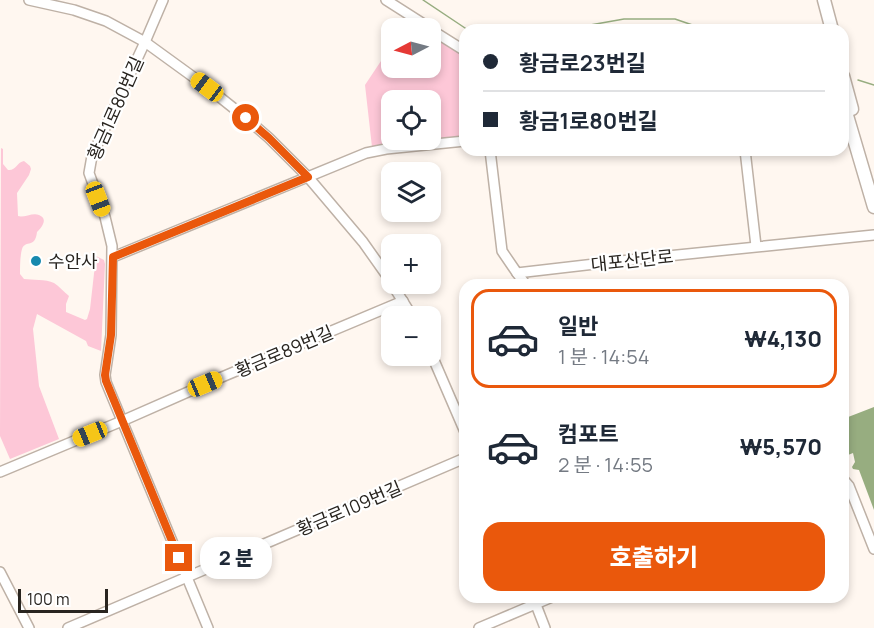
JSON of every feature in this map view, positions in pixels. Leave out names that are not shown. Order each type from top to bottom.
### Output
[{"type":"main road","points":[[816,0],[822,24]]},
{"type":"main road","points":[[824,0],[830,24]]},
{"type":"main road","points":[[849,96],[874,179]]},
{"type":"main road","points":[[849,122],[874,207]]},
{"type":"street","points":[[29,0],[74,10],[106,21],[145,42],[175,62],[269,138],[308,177],[363,242],[381,267]]},
{"type":"street","name":"황금1로80번길","points":[[163,0],[89,163],[89,173],[110,233],[113,257],[111,335],[106,381],[208,628]]},
{"type":"street","points":[[386,0],[413,18]]},
{"type":"street","points":[[441,36],[459,47]]},
{"type":"street","points":[[113,257],[372,151],[459,142]]},
{"type":"street","points":[[491,156],[502,250],[522,279]]},
{"type":"street","points":[[746,156],[756,246]]},
{"type":"street","name":"대포산단로","points":[[517,273],[874,235]]},
{"type":"street","points":[[399,294],[406,306]]},
{"type":"street","name":"황금로89번길","points":[[0,472],[403,301]]},
{"type":"street","points":[[436,366],[459,418]]},
{"type":"street","name":"황금로109번길","points":[[68,628],[459,461]]},
{"type":"street","points":[[849,486],[874,549]]},
{"type":"street","points":[[0,572],[29,628]]},
{"type":"street","points":[[479,628],[530,603]]},
{"type":"street","points":[[535,603],[545,628]]},
{"type":"shaded area","points":[[441,39],[459,51],[459,137],[441,139],[441,90],[381,90],[381,146],[372,147],[365,85],[381,61],[381,78],[441,78]]},
{"type":"shaded area","points":[[1,148],[3,149],[3,164],[8,170],[24,161],[31,169],[17,193],[18,216],[37,214],[44,221],[34,240],[22,249],[20,274],[24,279],[56,284],[69,296],[66,312],[85,320],[90,309],[96,256],[104,260],[105,264],[101,351],[88,346],[86,341],[37,314],[33,329],[39,386],[59,439],[10,459],[0,436]]},
{"type":"shaded area","points":[[874,407],[874,510],[859,470],[852,467],[855,462],[853,453],[849,455],[849,417]]},
{"type":"waterway","points":[[423,0],[459,24]]},
{"type":"waterway","points":[[596,24],[624,19],[675,19],[690,24]]},
{"type":"waterway","points":[[858,80],[874,85]]},
{"type":"place","name":"수안사","points":[[36,261]]},
{"type":"route","points":[[179,558],[106,381],[111,335],[113,257],[308,177],[246,118]]}]
